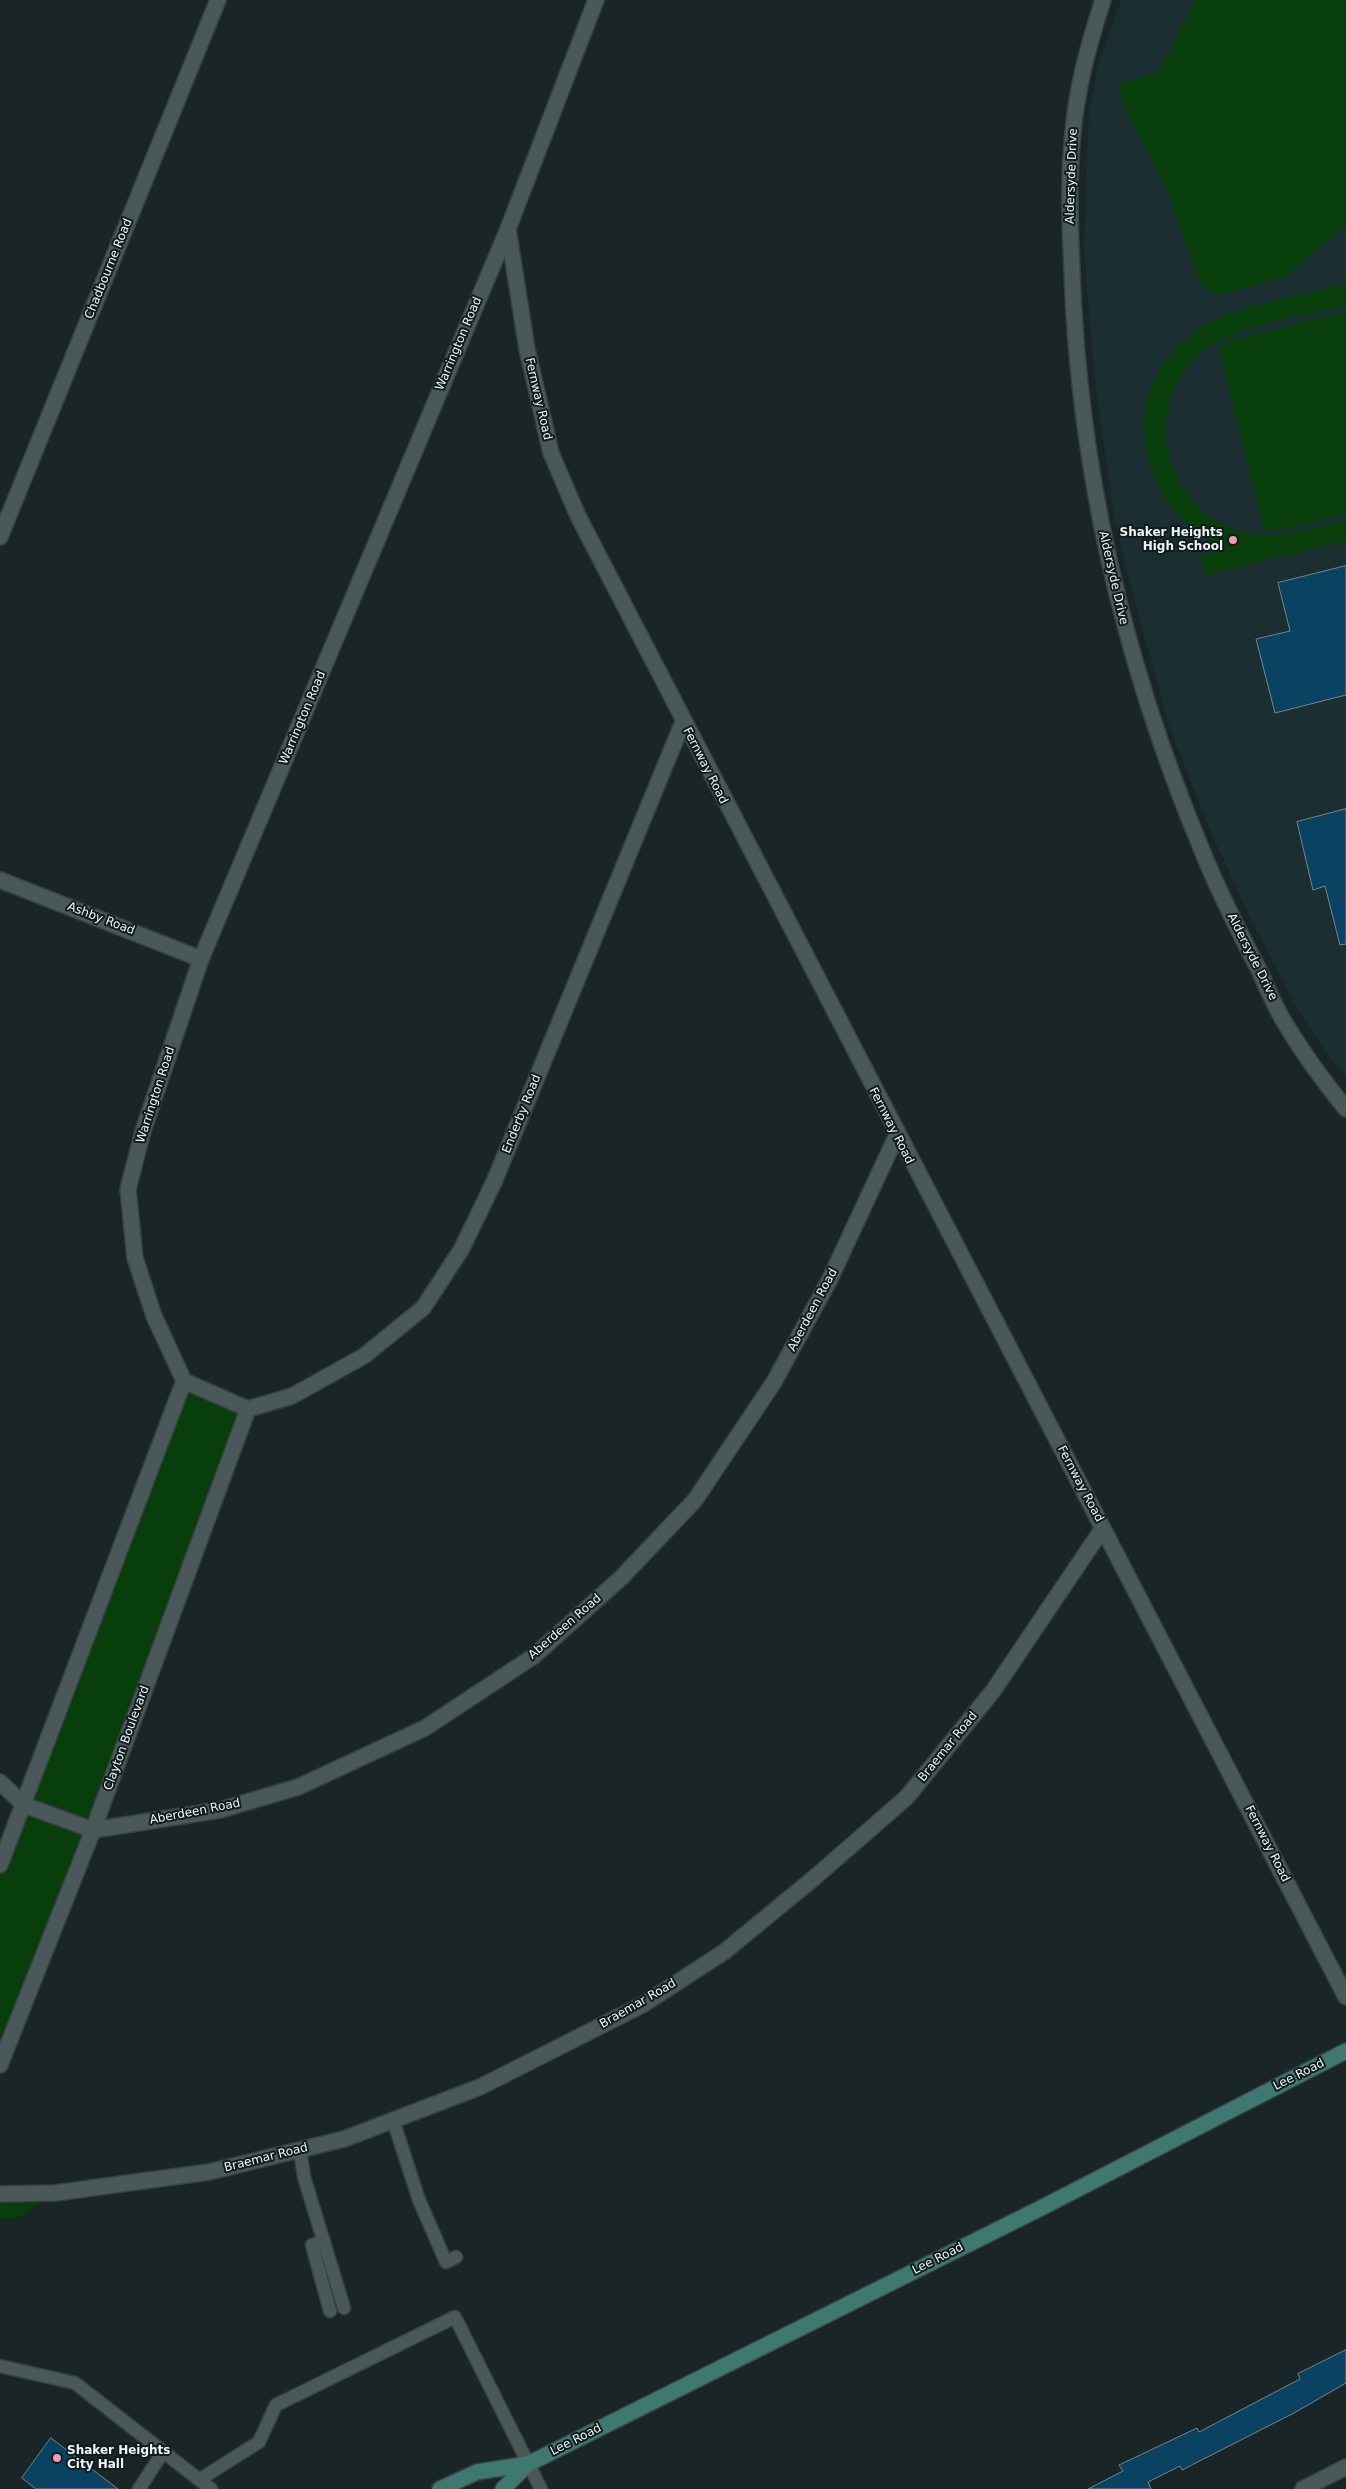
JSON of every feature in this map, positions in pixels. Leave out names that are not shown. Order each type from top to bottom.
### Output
[{"type":"main road","name":"Lee Road","points":[[440,2489],[477,2472],[528,2464],[1041,2208],[1346,2051]]},
{"type":"main road","name":"Lee Road","points":[[503,2489],[528,2464]]},
{"type":"street","name":"Chadbourne Road","points":[[0,537],[218,0]]},
{"type":"street","name":"Warrington Road","points":[[184,1381],[154,1316],[135,1258],[128,1189],[143,1131],[201,959],[508,229],[596,0]]},
{"type":"street","name":"Aldersyde Drive","points":[[1102,0],[1083,63],[1073,131],[1069,195],[1073,323],[1088,458],[1114,590],[1142,689],[1174,784],[1220,893],[1286,1026],[1346,1109]]},
{"type":"street","name":"Fernway Road","points":[[508,229],[527,349],[551,453],[578,516],[896,1137],[1103,1528],[1346,1997]]},
{"type":"street","name":"Enderby Road","points":[[248,1410],[292,1396],[364,1356],[423,1308],[461,1250],[494,1182],[683,722]]},
{"type":"street","name":"Ashby Road","points":[[0,880],[201,959]]},
{"type":"street","name":"Aberdeen Road","points":[[24,1805],[93,1830],[220,1810],[298,1787],[425,1728],[534,1656],[622,1577],[695,1500],[774,1382],[829,1281],[896,1137]]},
{"type":"street","points":[[0,1865],[184,1381],[248,1410]]},
{"type":"street","name":"Clayton Boulevard","points":[[0,2065],[93,1830],[248,1410]]},
{"type":"street","name":"Braemar Road","points":[[0,2194],[55,2193],[209,2172],[344,2139],[480,2087],[644,2004],[724,1952],[814,1878],[907,1796],[993,1691],[1103,1528]]},
{"type":"street","points":[[0,1782],[24,1805]]},
{"type":"street","points":[[1303,2489],[1346,2467]]},
{"type":"lane","points":[[394,2120],[419,2200],[446,2262],[456,2257]]},
{"type":"lane","points":[[300,2150],[304,2176],[344,2308]]},
{"type":"lane","points":[[324,2241],[312,2245],[330,2311]]},
{"type":"lane","points":[[199,2480],[260,2442],[276,2405],[455,2317],[541,2489]]},
{"type":"lane","points":[[0,2366],[74,2383],[211,2489]]},
{"type":"lane","points":[[139,2489],[163,2452]]},
{"type":"shaded area","name":"Shaker Heights High School","points":[[1121,0],[1346,0],[1346,1076],[1328,1055],[1300,1013],[1254,926],[1210,830],[1170,729],[1125,565],[1114,515],[1096,390],[1084,253],[1089,112],[1098,66]]},
{"type":"green space","points":[[1195,0],[1346,0],[1346,225],[1285,277],[1218,296],[1202,286],[1167,191],[1123,105],[1118,83],[1159,73]]},
{"type":"green space","points":[[1346,284],[1346,306],[1289,318],[1250,329],[1214,344],[1200,354],[1181,376],[1170,402],[1166,429],[1170,457],[1180,482],[1197,505],[1219,522],[1246,533],[1271,535],[1297,532],[1346,519],[1346,541],[1205,575],[1200,556],[1225,549],[1194,530],[1170,506],[1154,477],[1145,446],[1145,414],[1153,383],[1170,355],[1197,330],[1211,322],[1229,314],[1268,302]]},
{"type":"green space","points":[[1346,311],[1346,514],[1283,530],[1264,530],[1218,346],[1232,340]]},
{"type":"green space","points":[[184,1381],[248,1409],[0,2065],[0,1865]]},
{"type":"green space","points":[[55,2193],[20,2217],[0,2219],[0,2194]]},
{"type":"building","points":[[1346,566],[1346,695],[1275,713],[1256,639],[1290,631],[1278,583]]},
{"type":"building","points":[[1346,809],[1346,944],[1340,945],[1325,886],[1313,890],[1297,822]]},
{"type":"building","points":[[1346,2350],[1346,2383],[1294,2413],[1182,2470],[1180,2466],[1148,2482],[1151,2489],[1088,2489],[1123,2471],[1119,2465],[1197,2428],[1199,2432],[1300,2379],[1298,2374]]},
{"type":"building","name":"Shaker Heights City Hall","points":[[51,2438],[118,2489],[36,2489],[22,2478]]},
{"type":"place","name":"Shaker Heights High School","points":[[1233,540]]},
{"type":"place","name":"Shaker Heights City Hall","points":[[57,2458]]}]
